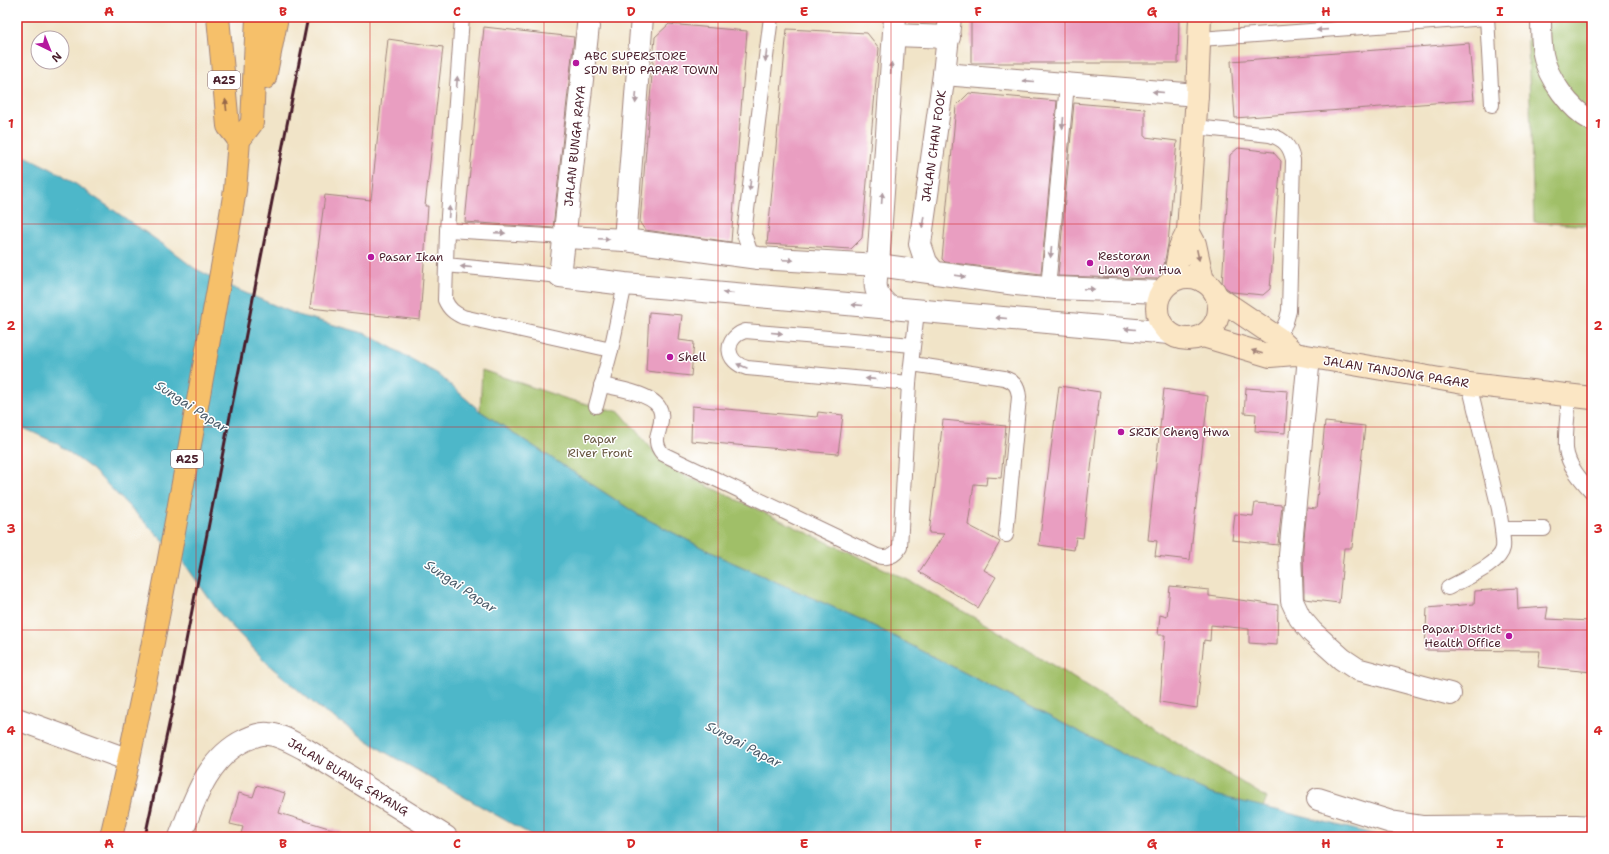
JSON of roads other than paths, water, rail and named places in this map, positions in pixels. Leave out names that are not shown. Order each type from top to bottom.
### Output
[{"type":"main road","name":"A25","points":[[218,17],[228,126],[239,140]]},
{"type":"main road","name":"A25","points":[[111,837],[148,668],[225,251],[235,190],[239,140],[252,123],[257,17]]},
{"type":"main road","points":[[252,111],[262,93],[277,17]]},
{"type":"main road","points":[[1188,231],[1195,244],[1210,289],[1219,306],[1217,319],[1210,330],[1203,336],[1194,339],[1185,339],[1169,333],[1161,322],[1157,309],[1158,300],[1167,286],[1180,247],[1188,231],[1197,95],[1200,17]]},
{"type":"main road","points":[[1167,286],[1183,277],[1194,277],[1302,356]]},
{"type":"main road","name":"JALAN TANJONG PAGAR","points":[[1203,336],[1270,356],[1302,356],[1469,384],[1592,398]]},
{"type":"street","name":"JALAN BUNGA RAYA","points":[[560,276],[589,17]]},
{"type":"street","points":[[625,240],[642,17]]},
{"type":"street","points":[[1541,17],[1543,55],[1550,75],[1558,89],[1573,106],[1592,121]]},
{"type":"street","points":[[891,308],[883,302],[876,292],[875,281],[878,265],[894,26],[949,27]]},
{"type":"street","name":"JALAN CHAN FOOK","points":[[934,272],[926,262],[920,244],[944,74],[949,27]]},
{"type":"street","points":[[944,74],[1197,95]]},
{"type":"street","points":[[565,237],[625,240],[758,258],[878,265],[1056,288],[1167,286]]},
{"type":"street","points":[[560,276],[625,284],[1169,333]]},
{"type":"street","points":[[1302,356],[1290,555],[1292,601],[1300,618],[1312,632],[1342,659],[1357,669],[1450,694]]},
{"type":"street","points":[[17,719],[129,760]]},
{"type":"street","name":"JALAN BUANG SAYANG","points":[[180,837],[198,792],[210,770],[224,754],[239,743],[255,735],[267,734],[283,738],[304,749],[446,837]]},
{"type":"street","points":[[1318,799],[1391,822],[1423,827],[1592,827]]},
{"type":"lane","points":[[462,17],[447,230],[445,300],[448,308],[455,314],[463,317],[611,350]]},
{"type":"lane","points":[[758,258],[750,251],[744,234],[771,17]]},
{"type":"lane","points":[[1200,39],[1487,18],[1492,105]]},
{"type":"lane","points":[[1056,288],[1050,282],[1048,277],[1066,84]]},
{"type":"lane","points":[[1195,127],[1279,137],[1291,150],[1289,311],[1286,322],[1278,338]]},
{"type":"lane","points":[[447,230],[565,237]]},
{"type":"lane","points":[[446,265],[560,276]]},
{"type":"lane","points":[[596,406],[611,350],[625,284]]},
{"type":"lane","points":[[601,384],[635,392],[655,403],[662,413],[657,444],[659,450],[663,454],[884,558],[892,556],[900,547],[909,383],[917,311]]},
{"type":"lane","points":[[909,383],[747,368],[739,366],[733,360],[730,353],[730,344],[734,337],[745,331],[914,345]]},
{"type":"lane","points":[[912,364],[1004,378],[1016,384],[1019,397],[1006,535]]},
{"type":"lane","points":[[1448,588],[1489,566],[1503,550],[1499,509],[1469,384]]},
{"type":"lane","points":[[1569,395],[1566,450],[1572,466],[1582,481],[1592,492]]},
{"type":"lane","points":[[1502,529],[1544,529]]},
{"type":"water","name":"Sungai Papar","points":[[17,152],[61,174],[164,245],[194,268],[231,287],[298,315],[367,334],[438,374],[480,411],[637,514],[720,557],[862,620],[1138,762],[1211,794],[1385,837],[535,837],[383,751],[318,707],[270,666],[220,614],[182,560],[92,469],[56,443],[17,425]]},
{"type":"railway","points":[[145,837],[178,682],[308,17]]},
{"type":"place","name":"ABC SUPERSTORE SDN BHD PAPAR TOWN","points":[[576,63]]},
{"type":"place","name":"Pasar Ikan","points":[[371,257]]},
{"type":"place","name":"Restoran Liang Yun Hua","points":[[1090,263]]},
{"type":"place","name":"Shell","points":[[670,357]]},
{"type":"place","name":"SRJK Cheng Hwa","points":[[1121,432]]},
{"type":"place","name":"Papar District Health Office","points":[[1509,636]]},
{"type":"park label","name":"Papar River Front","points":[[600,446]]}]
